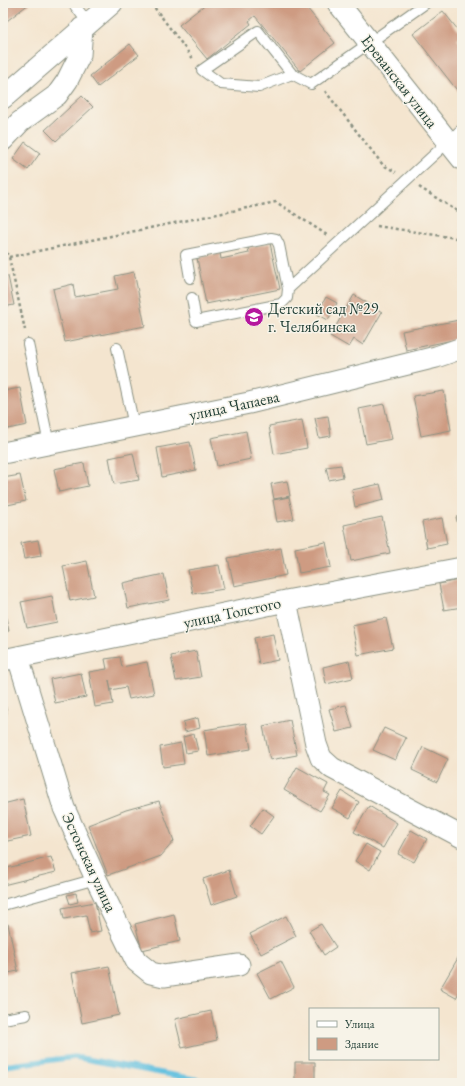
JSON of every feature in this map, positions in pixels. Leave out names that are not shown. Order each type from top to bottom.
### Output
[{"type":"street","points":[[3,98],[112,3]]},
{"type":"street","name":"Ереванская улица","points":[[338,3],[370,43],[455,135],[462,159]]},
{"type":"street","points":[[3,140],[20,122],[57,95],[67,82],[80,55],[85,25]]},
{"type":"street","name":"улица Чапаева","points":[[3,453],[249,403],[436,357],[462,348]]},
{"type":"street","name":"улица Толстого","points":[[10,659],[286,601],[462,568]]},
{"type":"street","points":[[286,601],[316,744],[321,758],[332,768],[462,837]]},
{"type":"street","name":"Эстонская улица","points":[[10,659],[64,808],[131,954],[142,968],[151,974],[164,976],[178,976],[239,965]]},
{"type":"lane","points":[[73,3],[85,25]]},
{"type":"lane","points":[[292,74],[259,88],[222,84],[202,70],[258,31],[292,74],[311,84],[426,3]]},
{"type":"lane","points":[[288,289],[455,135]]},
{"type":"lane","points":[[190,278],[186,255],[271,238],[276,239],[279,245],[288,289],[287,298],[281,304],[196,321],[192,298]]},
{"type":"lane","points":[[28,344],[49,444]]},
{"type":"lane","points":[[117,348],[134,426]]},
{"type":"lane","points":[[3,905],[96,879]]},
{"type":"lane","points":[[3,1019],[26,1015]]},
{"type":"path","points":[[151,3],[202,70]]},
{"type":"path","points":[[316,80],[383,165],[462,214]]},
{"type":"path","points":[[9,257],[276,202],[338,242]]},
{"type":"path","points":[[358,224],[462,239]]},
{"type":"path","points":[[3,247],[9,257],[28,344]]},
{"type":"building","points":[[3,3],[30,3],[3,24]]},
{"type":"building","points":[[207,3],[303,3],[335,43],[300,71],[255,16],[249,21],[251,24],[207,59],[179,25]]},
{"type":"building","points":[[443,11],[462,35],[457,39],[462,45],[462,92],[460,94],[413,34]]},
{"type":"building","points":[[130,44],[139,55],[98,87],[90,76]]},
{"type":"building","points":[[82,96],[93,107],[56,141],[45,130]]},
{"type":"building","points":[[25,142],[40,153],[28,170],[13,159]]},
{"type":"building","points":[[270,243],[280,289],[206,304],[197,258],[220,253],[221,259],[249,253],[248,248]]},
{"type":"building","points":[[134,272],[145,326],[65,342],[53,289],[73,284],[75,297],[118,289],[115,276]]},
{"type":"building","points":[[8,276],[14,305],[3,307],[3,277]]},
{"type":"building","points":[[354,295],[382,312],[363,345],[354,339],[349,347],[330,336]]},
{"type":"building","points":[[326,297],[337,303],[328,320],[317,314]]},
{"type":"building","points":[[459,320],[462,338],[406,350],[402,331]]},
{"type":"building","points":[[20,388],[27,425],[3,430],[3,391]]},
{"type":"building","points":[[444,391],[451,430],[421,436],[413,396]]},
{"type":"building","points":[[384,404],[392,439],[366,444],[359,409]]},
{"type":"building","points":[[328,416],[331,436],[319,438],[315,418]]},
{"type":"building","points":[[302,420],[307,448],[274,454],[269,426]]},
{"type":"building","points":[[246,431],[251,459],[217,466],[211,438]]},
{"type":"building","points":[[190,442],[196,470],[162,477],[157,448]]},
{"type":"building","points":[[133,453],[139,480],[114,484],[109,458]]},
{"type":"building","points":[[84,463],[88,486],[59,492],[54,469]]},
{"type":"building","points":[[341,465],[343,477],[329,480],[326,467]]},
{"type":"building","points":[[20,475],[26,501],[3,506],[3,478]]},
{"type":"building","points":[[287,481],[290,496],[274,499],[271,484]]},
{"type":"building","points":[[380,484],[384,500],[355,507],[352,490]]},
{"type":"building","points":[[289,497],[294,519],[277,522],[273,500]]},
{"type":"building","points":[[462,515],[462,538],[461,538],[456,517]]},
{"type":"building","points":[[382,517],[390,553],[351,561],[344,525]]},
{"type":"building","points":[[442,518],[447,544],[427,548],[422,522]]},
{"type":"building","points":[[38,540],[41,556],[24,559],[21,543]]},
{"type":"building","points":[[326,542],[331,567],[299,573],[295,548]]},
{"type":"building","points":[[281,548],[286,575],[234,586],[228,558]]},
{"type":"building","points":[[87,561],[94,596],[70,601],[63,566]]},
{"type":"building","points":[[219,565],[224,589],[193,594],[188,570]]},
{"type":"building","points":[[164,574],[169,600],[128,608],[123,583]]},
{"type":"building","points":[[458,580],[462,607],[444,610],[439,584]]},
{"type":"building","points":[[52,596],[57,622],[27,628],[21,602]]},
{"type":"building","points":[[3,604],[9,631],[3,632]]},
{"type":"building","points":[[386,618],[393,648],[358,655],[352,625]]},
{"type":"building","points":[[273,634],[278,660],[259,664],[254,638]]},
{"type":"building","points":[[196,651],[201,677],[176,681],[171,656]]},
{"type":"building","points":[[120,657],[122,667],[147,662],[154,694],[129,699],[126,687],[111,690],[109,680],[113,704],[95,707],[89,672],[107,669],[105,659]]},
{"type":"building","points":[[349,661],[353,678],[326,684],[323,667]]},
{"type":"building","points":[[81,673],[86,697],[55,703],[50,679]]},
{"type":"building","points":[[3,696],[7,713],[3,714]]},
{"type":"building","points":[[346,705],[353,728],[336,732],[329,709]]},
{"type":"building","points":[[198,718],[200,728],[185,732],[183,722]]},
{"type":"building","points":[[290,720],[297,755],[270,760],[263,726]]},
{"type":"building","points":[[246,723],[251,749],[208,756],[204,730]]},
{"type":"building","points":[[384,728],[406,738],[395,760],[373,750]]},
{"type":"building","points":[[194,734],[198,751],[186,753],[183,737]]},
{"type":"building","points":[[181,743],[184,764],[163,767],[160,747]]},
{"type":"building","points":[[423,747],[448,759],[437,782],[412,770]]},
{"type":"building","points":[[297,767],[328,784],[324,792],[330,795],[320,811],[284,790]]},
{"type":"building","points":[[342,791],[359,802],[350,818],[332,808]]},
{"type":"building","points":[[23,799],[31,836],[3,842],[3,804]]},
{"type":"building","points":[[159,801],[174,841],[161,856],[108,875],[88,825],[126,810]]},
{"type":"building","points":[[369,806],[397,823],[383,848],[354,832]]},
{"type":"building","points":[[263,808],[274,816],[261,834],[250,826]]},
{"type":"building","points":[[411,830],[427,839],[414,862],[398,854]]},
{"type":"building","points":[[366,844],[380,852],[370,870],[355,861]]},
{"type":"building","points":[[51,857],[56,872],[3,885],[3,869]]},
{"type":"building","points":[[229,870],[237,896],[211,905],[203,879]]},
{"type":"building","points":[[76,893],[78,902],[70,904],[67,895]]},
{"type":"building","points":[[95,902],[101,931],[90,933],[86,915],[64,919],[62,908]]},
{"type":"building","points":[[174,914],[180,941],[142,950],[135,924]]},
{"type":"building","points":[[286,916],[296,936],[261,954],[250,934]]},
{"type":"building","points":[[8,924],[18,971],[3,974],[3,925]]},
{"type":"building","points":[[321,924],[336,947],[324,955],[309,931]]},
{"type":"building","points":[[462,951],[462,987],[456,998],[440,989]]},
{"type":"building","points":[[281,961],[294,987],[271,999],[257,973]]},
{"type":"building","points":[[109,966],[119,1015],[82,1023],[72,973]]},
{"type":"building","points":[[211,1011],[217,1040],[182,1048],[175,1019]]},
{"type":"building","points":[[295,1062],[315,1062],[315,1083],[295,1083]]},
{"type":"waterway","points":[[3,1066],[75,1057],[215,1083]]},
{"type":"place","name":"Детский сад №29 г. Челябинска","points":[[254,317]]}]
